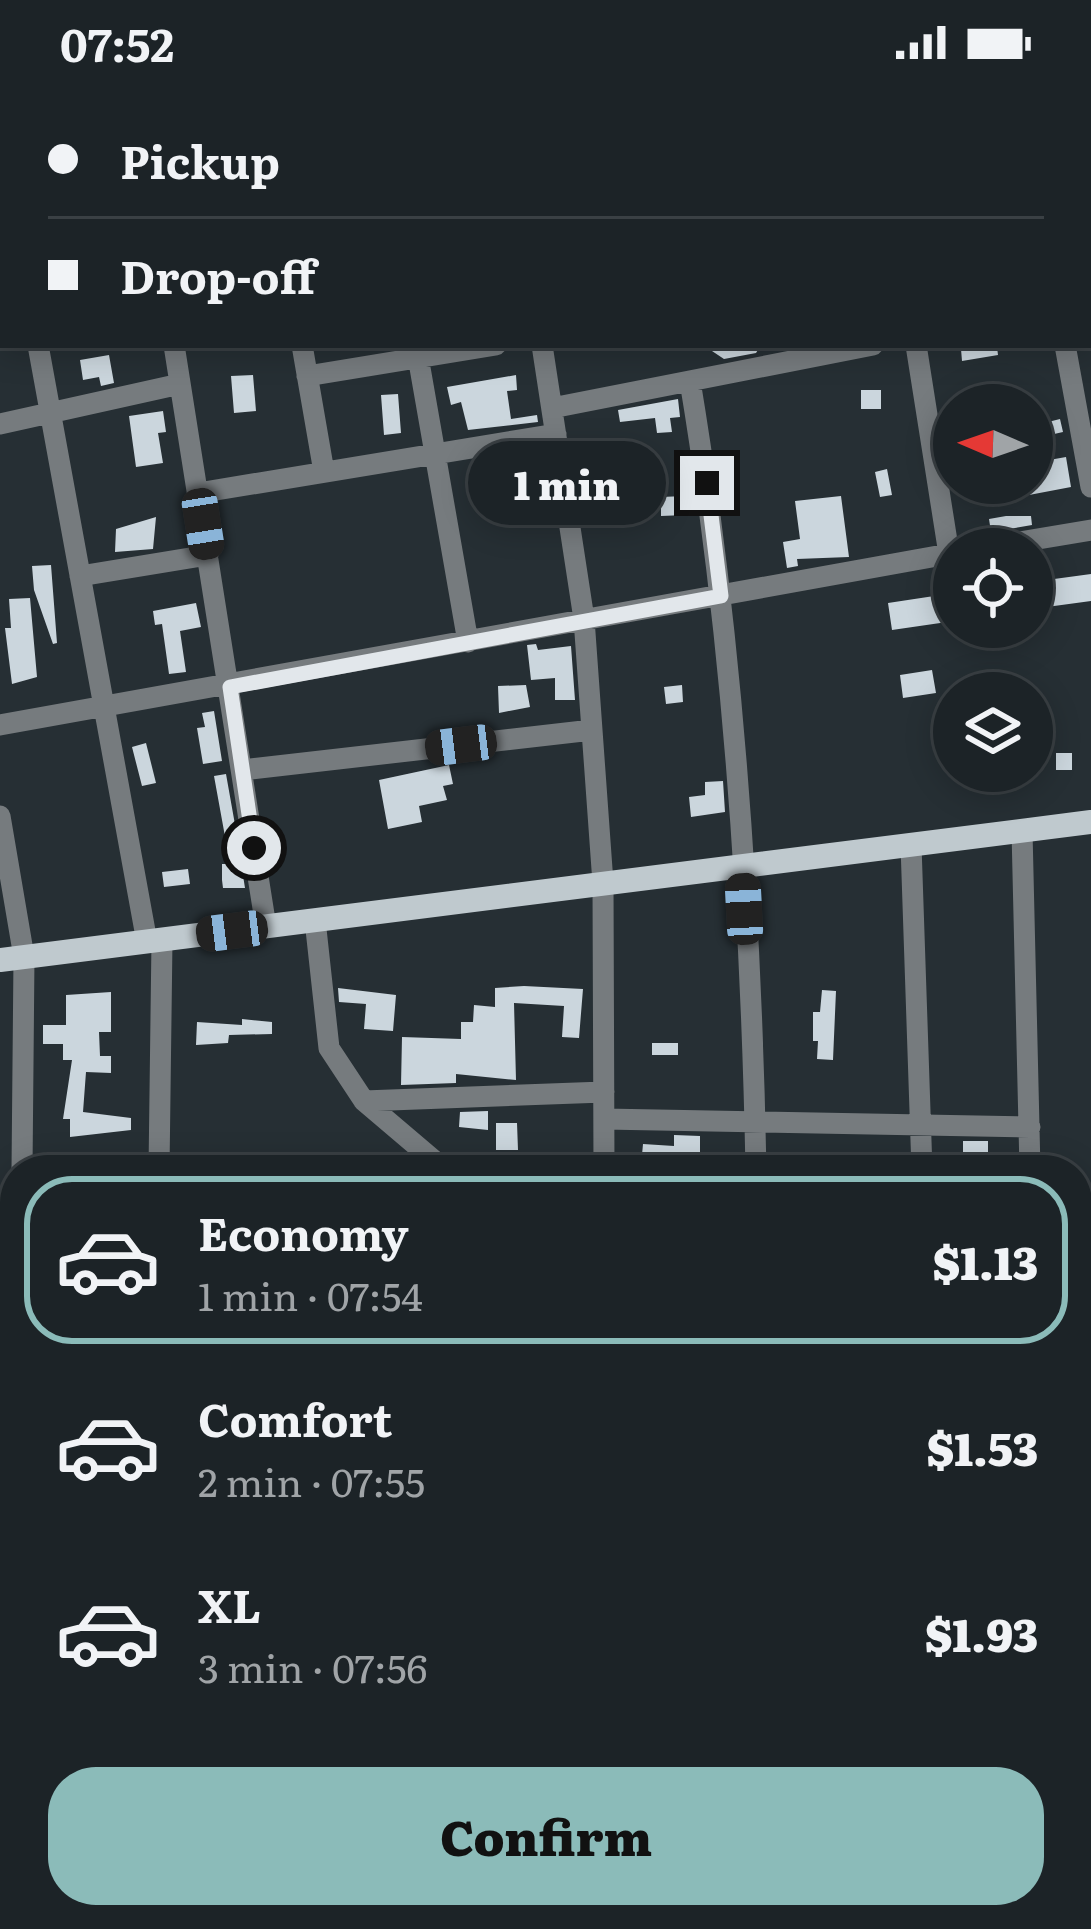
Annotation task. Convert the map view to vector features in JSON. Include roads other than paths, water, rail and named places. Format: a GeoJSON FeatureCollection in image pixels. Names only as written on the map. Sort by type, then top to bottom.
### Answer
{"type":"FeatureCollection","features":[{"type":"Feature","properties":{"kind":"main road"},"geometry":{"type":"LineString","coordinates":[[12,958],[1091,822]]}},
{"type":"Feature","properties":{"kind":"street"},"geometry":{"type":"LineString","coordinates":[[39,348],[154,941],[159,1155]]}},
{"type":"Feature","properties":{"kind":"street"},"geometry":{"type":"LineString","coordinates":[[174,348],[266,927]]}},
{"type":"Feature","properties":{"kind":"street"},"geometry":{"type":"LineString","coordinates":[[302,348],[324,472]]}},
{"type":"Feature","properties":{"kind":"street"},"geometry":{"type":"LineString","coordinates":[[307,376],[417,351],[456,348]]}},
{"type":"Feature","properties":{"kind":"street"},"geometry":{"type":"LineString","coordinates":[[542,348],[584,620],[603,883],[604,1155]]}},
{"type":"Feature","properties":{"kind":"street"},"geometry":{"type":"LineString","coordinates":[[917,348],[948,528]]}},
{"type":"Feature","properties":{"kind":"street"},"geometry":{"type":"LineString","coordinates":[[1066,348],[1091,487]]}},
{"type":"Feature","properties":{"kind":"street"},"geometry":{"type":"LineString","coordinates":[[552,408],[820,350]]}},
{"type":"Feature","properties":{"kind":"street"},"geometry":{"type":"LineString","coordinates":[[417,351],[468,641]]}},
{"type":"Feature","properties":{"kind":"street"},"geometry":{"type":"LineString","coordinates":[[690,381],[721,596],[742,866],[756,1155]]}},
{"type":"Feature","properties":{"kind":"street"},"geometry":{"type":"LineString","coordinates":[[0,424],[180,384]]}},
{"type":"Feature","properties":{"kind":"street"},"geometry":{"type":"LineString","coordinates":[[198,493],[556,434]]}},
{"type":"Feature","properties":{"kind":"street"},"geometry":{"type":"LineString","coordinates":[[1053,536],[1091,530]]}},
{"type":"Feature","properties":{"kind":"street"},"geometry":{"type":"LineString","coordinates":[[80,576],[208,555]]}},
{"type":"Feature","properties":{"kind":"street"},"geometry":{"type":"LineString","coordinates":[[0,725],[933,557]]}},
{"type":"Feature","properties":{"kind":"street"},"geometry":{"type":"LineString","coordinates":[[242,770],[592,730]]}},
{"type":"Feature","properties":{"kind":"street"},"geometry":{"type":"LineString","coordinates":[[0,816],[21,1155]]}},
{"type":"Feature","properties":{"kind":"street"},"geometry":{"type":"LineString","coordinates":[[1022,831],[1030,1155]]}},
{"type":"Feature","properties":{"kind":"street"},"geometry":{"type":"LineString","coordinates":[[911,845],[922,1155]]}},
{"type":"Feature","properties":{"kind":"street"},"geometry":{"type":"LineString","coordinates":[[315,920],[329,1048],[364,1101],[428,1155]]}},
{"type":"Feature","properties":{"kind":"street"},"geometry":{"type":"LineString","coordinates":[[364,1101],[604,1092]]}},
{"type":"Feature","properties":{"kind":"street"},"geometry":{"type":"LineString","coordinates":[[604,1119],[1030,1127]]}}]}
